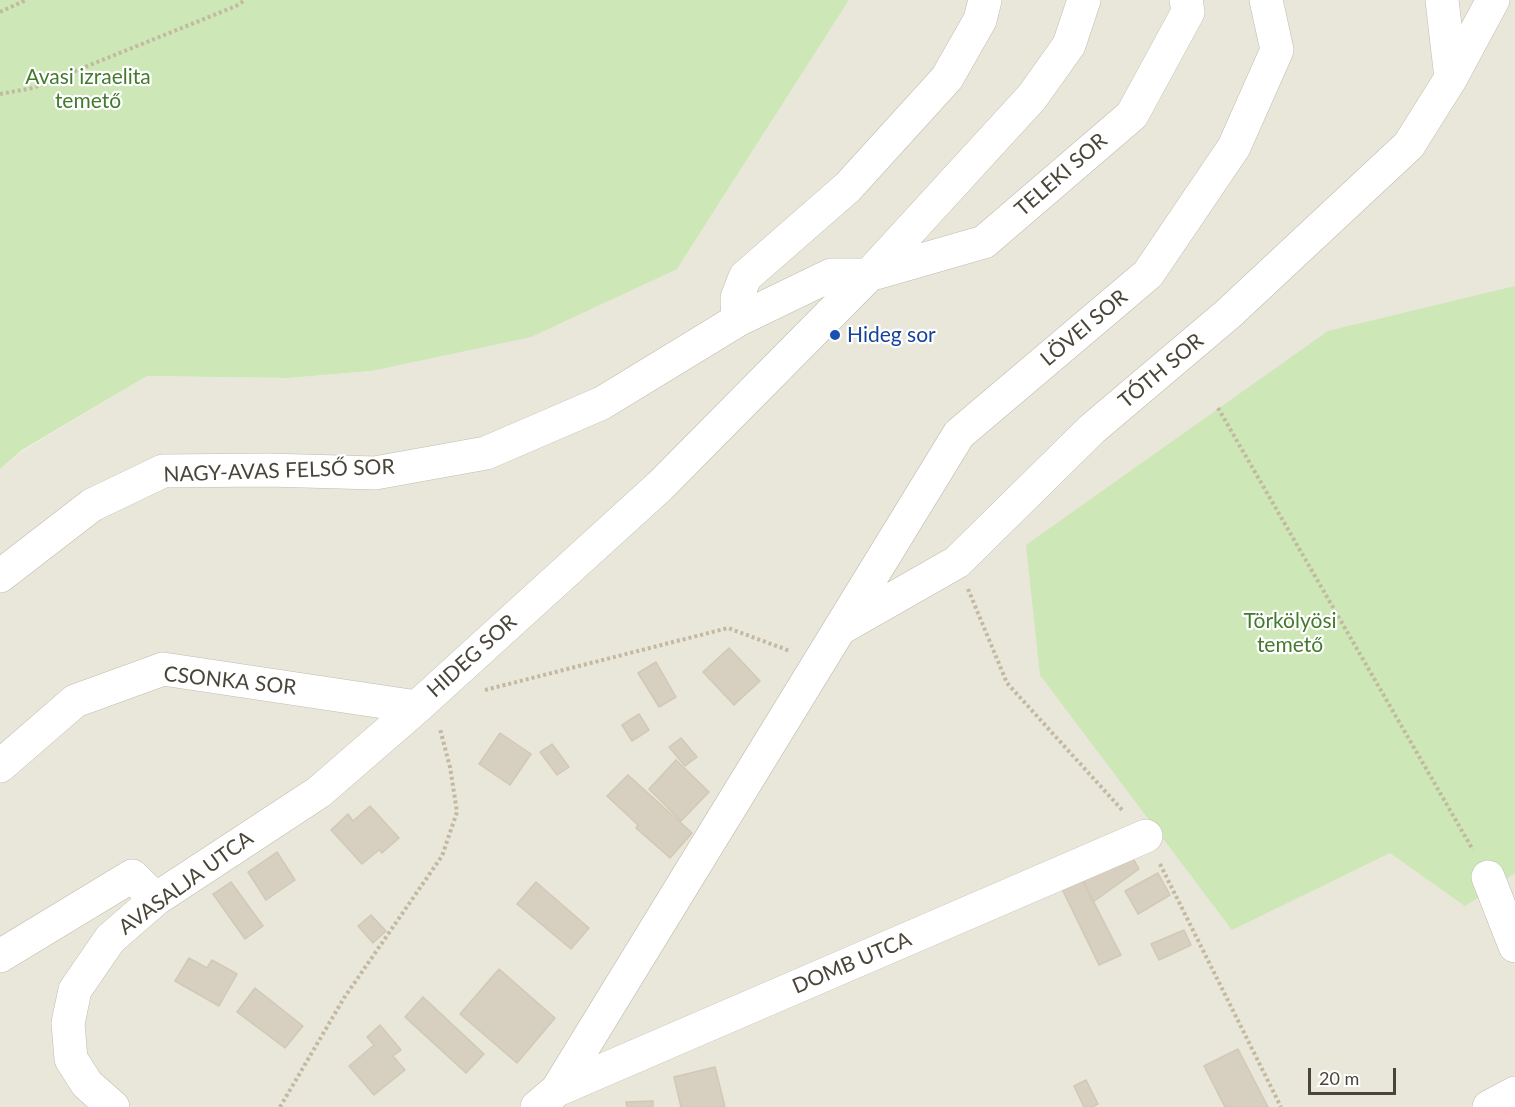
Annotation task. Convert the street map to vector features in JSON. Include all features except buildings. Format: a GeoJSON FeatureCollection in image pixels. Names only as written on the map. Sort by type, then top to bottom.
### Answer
{"type":"FeatureCollection","features":[{"type":"Feature","properties":{"kind":"street"},"geometry":{"type":"LineString","coordinates":[[738,320],[737,298],[745,277],[848,187],[947,78],[980,20],[985,0]]}},
{"type":"Feature","properties":{"kind":"street","name":"HIDEG SOR"},"geometry":{"type":"LineString","coordinates":[[428,716],[869,275],[1032,97],[1069,45],[1084,0]]}},
{"type":"Feature","properties":{"kind":"street","name":"TELEKI SOR"},"geometry":{"type":"LineString","coordinates":[[869,275],[984,242],[1132,115],[1188,12],[1186,0]]}},
{"type":"Feature","properties":{"kind":"street","name":"LÖVEI SOR"},"geometry":{"type":"LineString","coordinates":[[839,630],[959,434],[1148,274],[1234,147],[1278,50],[1266,0]]}},
{"type":"Feature","properties":{"kind":"street"},"geometry":{"type":"LineString","coordinates":[[1442,0],[1452,78]]}},
{"type":"Feature","properties":{"kind":"street","name":"TÓTH SOR"},"geometry":{"type":"LineString","coordinates":[[839,630],[957,562],[1092,429],[1228,314],[1409,145],[1452,78],[1493,0]]}},
{"type":"Feature","properties":{"kind":"street","name":"NAGY-AVAS FELSŐ SOR"},"geometry":{"type":"LineString","coordinates":[[0,576],[92,505],[163,471],[268,470],[375,473],[486,453],[602,403],[738,320],[831,275],[869,275]]}},
{"type":"Feature","properties":{"kind":"street","name":"DOMB UTCA"},"geometry":{"type":"LineString","coordinates":[[547,1098],[839,630]]}},
{"type":"Feature","properties":{"kind":"street","name":"CSONKA SOR"},"geometry":{"type":"LineString","coordinates":[[0,766],[75,701],[163,669],[428,716]]}},
{"type":"Feature","properties":{"kind":"street","name":"AVASALJA UTCA"},"geometry":{"type":"LineString","coordinates":[[113,1107],[87,1084],[71,1059],[68,1023],[75,990],[110,939],[156,899],[319,792],[428,716]]}},
{"type":"Feature","properties":{"kind":"street","name":"DOMB UTCA"},"geometry":{"type":"LineString","coordinates":[[547,1098],[1146,836]]}},
{"type":"Feature","properties":{"kind":"street"},"geometry":{"type":"LineString","coordinates":[[0,956],[132,876],[156,899]]}},
{"type":"Feature","properties":{"kind":"street"},"geometry":{"type":"LineString","coordinates":[[1488,877],[1515,946]]}},
{"type":"Feature","properties":{"kind":"street"},"geometry":{"type":"LineString","coordinates":[[1489,1107],[1515,1093]]}},
{"type":"Feature","properties":{"kind":"path"},"geometry":{"type":"LineString","coordinates":[[0,12],[26,0]]}},
{"type":"Feature","properties":{"kind":"path"},"geometry":{"type":"LineString","coordinates":[[0,94],[33,88],[236,6],[245,0]]}},
{"type":"Feature","properties":{"kind":"path"},"geometry":{"type":"LineString","coordinates":[[1218,408],[1488,877]]}},
{"type":"Feature","properties":{"kind":"path"},"geometry":{"type":"LineString","coordinates":[[474,692],[728,628],[819,662]]}},
{"type":"Feature","properties":{"kind":"path"},"geometry":{"type":"LineString","coordinates":[[280,1107],[344,998],[441,856],[457,812],[450,767],[428,716]]}},
{"type":"Feature","properties":{"kind":"shaded area"},"geometry":{"type":"Polygon","coordinates":[[[849,0],[1515,0],[1515,1107],[0,1107],[0,469],[22,451],[147,376],[289,378],[371,371],[677,269],[849,0]]]}},
{"type":"Feature","properties":{"kind":"green space","name":"Avasi izraelita temető"},"geometry":{"type":"Polygon","coordinates":[[[0,0],[849,0],[677,269],[531,337],[371,371],[289,378],[147,376],[22,450],[0,469],[0,0]]]}},
{"type":"Feature","properties":{"kind":"green space","name":"Törkölyösi temető"},"geometry":{"type":"Polygon","coordinates":[[[1515,286],[1515,873],[1465,906],[1390,853],[1232,930],[1040,675],[1026,545],[1328,331],[1515,286]]]}},
{"type":"Feature","properties":{"kind":"place","name":"Hideg sor"},"geometry":{"type":"Point","coordinates":[835,335]}}]}
